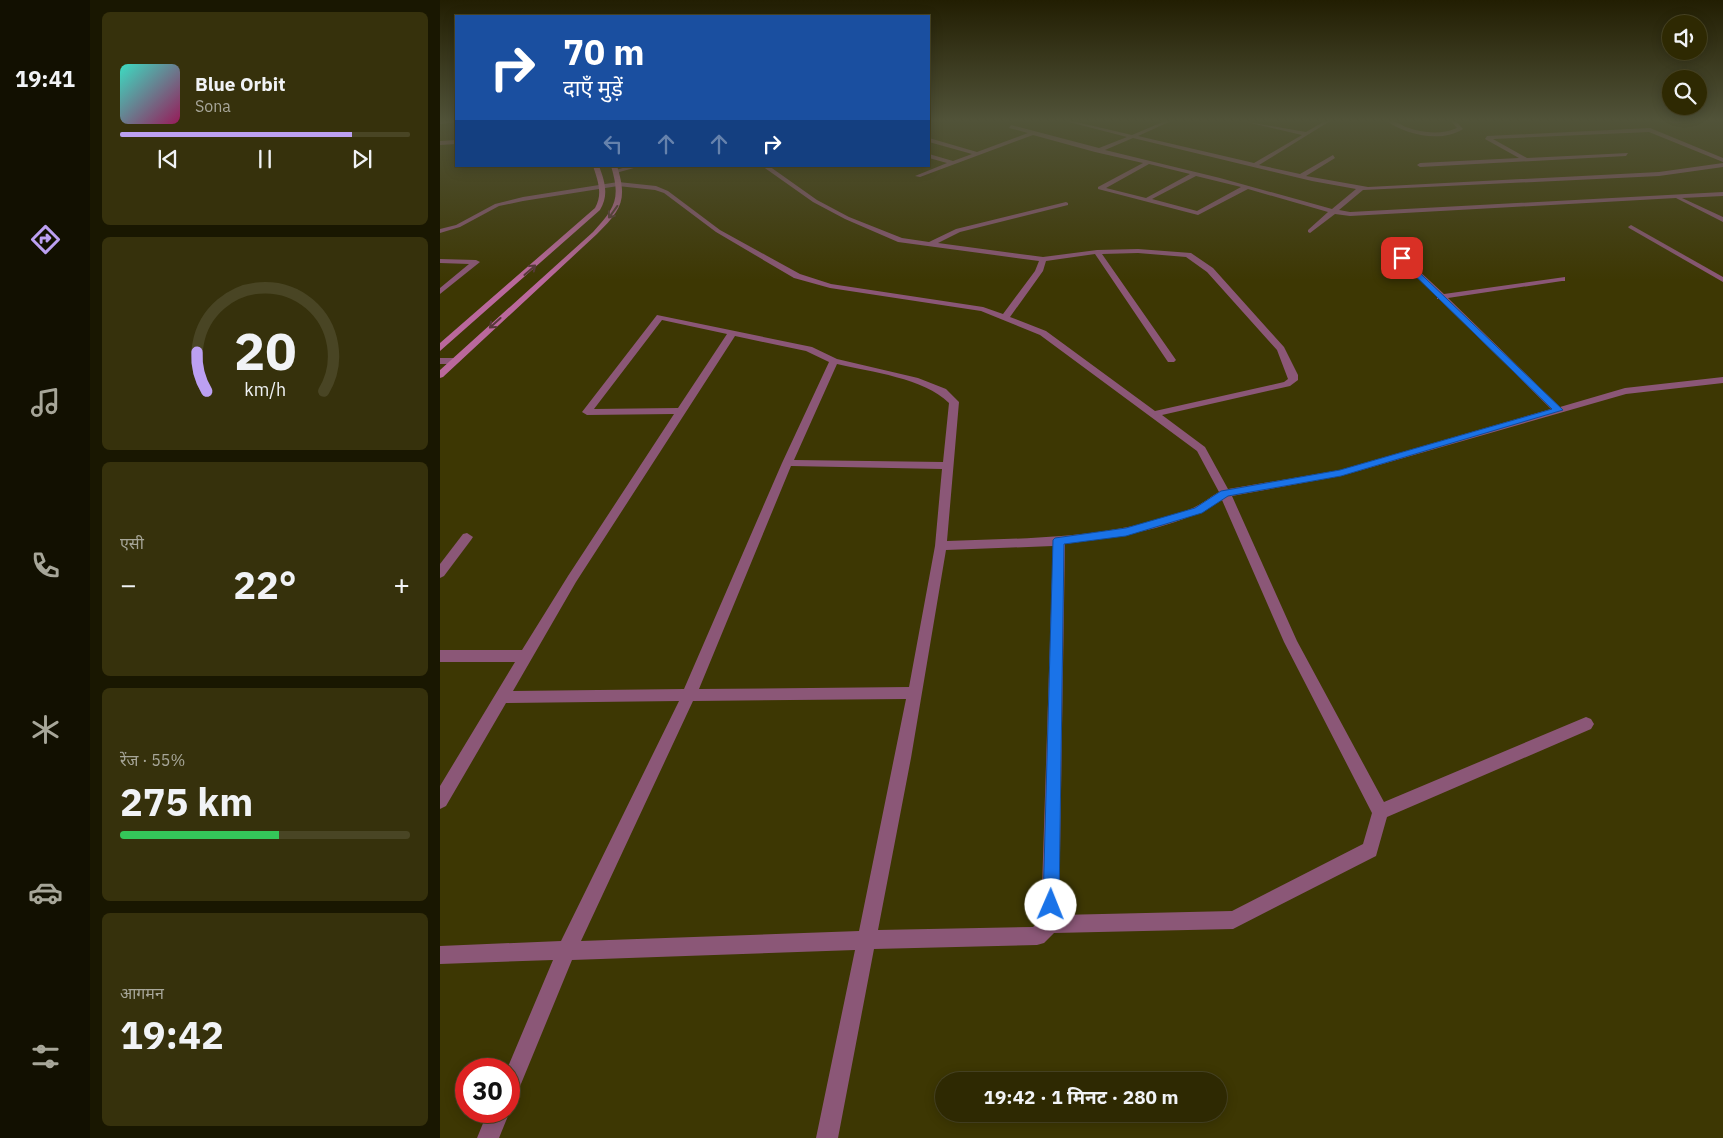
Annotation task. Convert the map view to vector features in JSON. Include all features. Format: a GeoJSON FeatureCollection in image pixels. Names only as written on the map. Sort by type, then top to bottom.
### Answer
{"type":"FeatureCollection","features":[{"type":"Feature","properties":{"kind":"street"},"geometry":{"type":"LineString","coordinates":[[442,345],[590,218],[603,200],[604,186],[599,174]]}},
{"type":"Feature","properties":{"kind":"street"},"geometry":{"type":"LineString","coordinates":[[440,375],[613,214],[621,196],[616,174]]}},
{"type":"Feature","properties":{"kind":"street"},"geometry":{"type":"LineString","coordinates":[[776,174],[814,201],[847,218],[902,240],[1043,259],[1097,252],[1138,251],[1188,255],[1210,270],[1281,349],[1293,375],[1293,380],[1287,384],[1154,414]]}},
{"type":"Feature","properties":{"kind":"street"},"geometry":{"type":"LineString","coordinates":[[918,176],[923,174]]}},
{"type":"Feature","properties":{"kind":"street"},"geometry":{"type":"LineString","coordinates":[[1126,174],[1100,188],[1198,214],[1247,187]]}},
{"type":"Feature","properties":{"kind":"street"},"geometry":{"type":"LineString","coordinates":[[1146,200],[1195,174]]}},
{"type":"Feature","properties":{"kind":"street"},"geometry":{"type":"LineString","coordinates":[[1195,174],[1332,211],[1356,214],[1723,194]]}},
{"type":"Feature","properties":{"kind":"street"},"geometry":{"type":"LineString","coordinates":[[1294,174],[1368,189],[1657,174]]}},
{"type":"Feature","properties":{"kind":"street"},"geometry":{"type":"LineString","coordinates":[[440,231],[458,226],[497,205],[523,199],[618,184],[647,187],[666,192],[718,230],[797,276],[830,286],[983,309],[1042,333],[1201,449],[1225,493],[1291,642],[1380,812],[1370,850],[1232,920],[1050,924],[1037,936],[440,955]]}},
{"type":"Feature","properties":{"kind":"street"},"geometry":{"type":"LineString","coordinates":[[1310,231],[1361,188]]}},
{"type":"Feature","properties":{"kind":"street"},"geometry":{"type":"LineString","coordinates":[[1676,198],[1723,220]]}},
{"type":"Feature","properties":{"kind":"street"},"geometry":{"type":"LineString","coordinates":[[930,244],[958,230],[1066,204]]}},
{"type":"Feature","properties":{"kind":"street"},"geometry":{"type":"LineString","coordinates":[[1631,227],[1723,280]]}},
{"type":"Feature","properties":{"kind":"street"},"geometry":{"type":"LineString","coordinates":[[1389,245],[1440,297],[1558,410]]}},
{"type":"Feature","properties":{"kind":"street"},"geometry":{"type":"LineString","coordinates":[[1097,252],[1171,360]]}},
{"type":"Feature","properties":{"kind":"street"},"geometry":{"type":"LineString","coordinates":[[1005,318],[1039,271],[1043,259]]}},
{"type":"Feature","properties":{"kind":"street"},"geometry":{"type":"LineString","coordinates":[[440,261],[476,262],[440,292]]}},
{"type":"Feature","properties":{"kind":"street"},"geometry":{"type":"LineString","coordinates":[[1440,297],[1562,279]]}},
{"type":"Feature","properties":{"kind":"street"},"geometry":{"type":"LineString","coordinates":[[680,411],[587,412],[660,317],[809,349],[834,361],[915,380],[943,391],[954,402],[941,546],[827,1138]]}},
{"type":"Feature","properties":{"kind":"street"},"geometry":{"type":"LineString","coordinates":[[440,801],[572,579],[733,332]]}},
{"type":"Feature","properties":{"kind":"street"},"geometry":{"type":"LineString","coordinates":[[440,361],[454,361]]}},
{"type":"Feature","properties":{"kind":"street"},"geometry":{"type":"LineString","coordinates":[[520,1062],[566,951],[688,695],[787,463],[834,361]]}},
{"type":"Feature","properties":{"kind":"street"},"geometry":{"type":"LineString","coordinates":[[941,546],[1058,540],[1126,532],[1198,510],[1225,493],[1341,473],[1625,391],[1723,380]]}},
{"type":"Feature","properties":{"kind":"street"},"geometry":{"type":"LineString","coordinates":[[787,463],[948,466]]}},
{"type":"Feature","properties":{"kind":"street"},"geometry":{"type":"LineString","coordinates":[[440,573],[467,537]]}},
{"type":"Feature","properties":{"kind":"street"},"geometry":{"type":"LineString","coordinates":[[1050,924],[1058,540]]}},
{"type":"Feature","properties":{"kind":"street"},"geometry":{"type":"LineString","coordinates":[[440,656],[527,656]]}},
{"type":"Feature","properties":{"kind":"street"},"geometry":{"type":"LineString","coordinates":[[501,697],[914,693]]}},
{"type":"Feature","properties":{"kind":"street"},"geometry":{"type":"LineString","coordinates":[[1380,812],[1586,724]]}},
{"type":"Feature","properties":{"kind":"street"},"geometry":{"type":"LineString","coordinates":[[488,1138],[494,1123]]}},
{"type":"Feature","properties":{"kind":"route"},"geometry":{"type":"LineString","coordinates":[[1051,905],[1058,540],[1126,532],[1198,510],[1225,493],[1341,473],[1558,410],[1402,258]]}}]}
